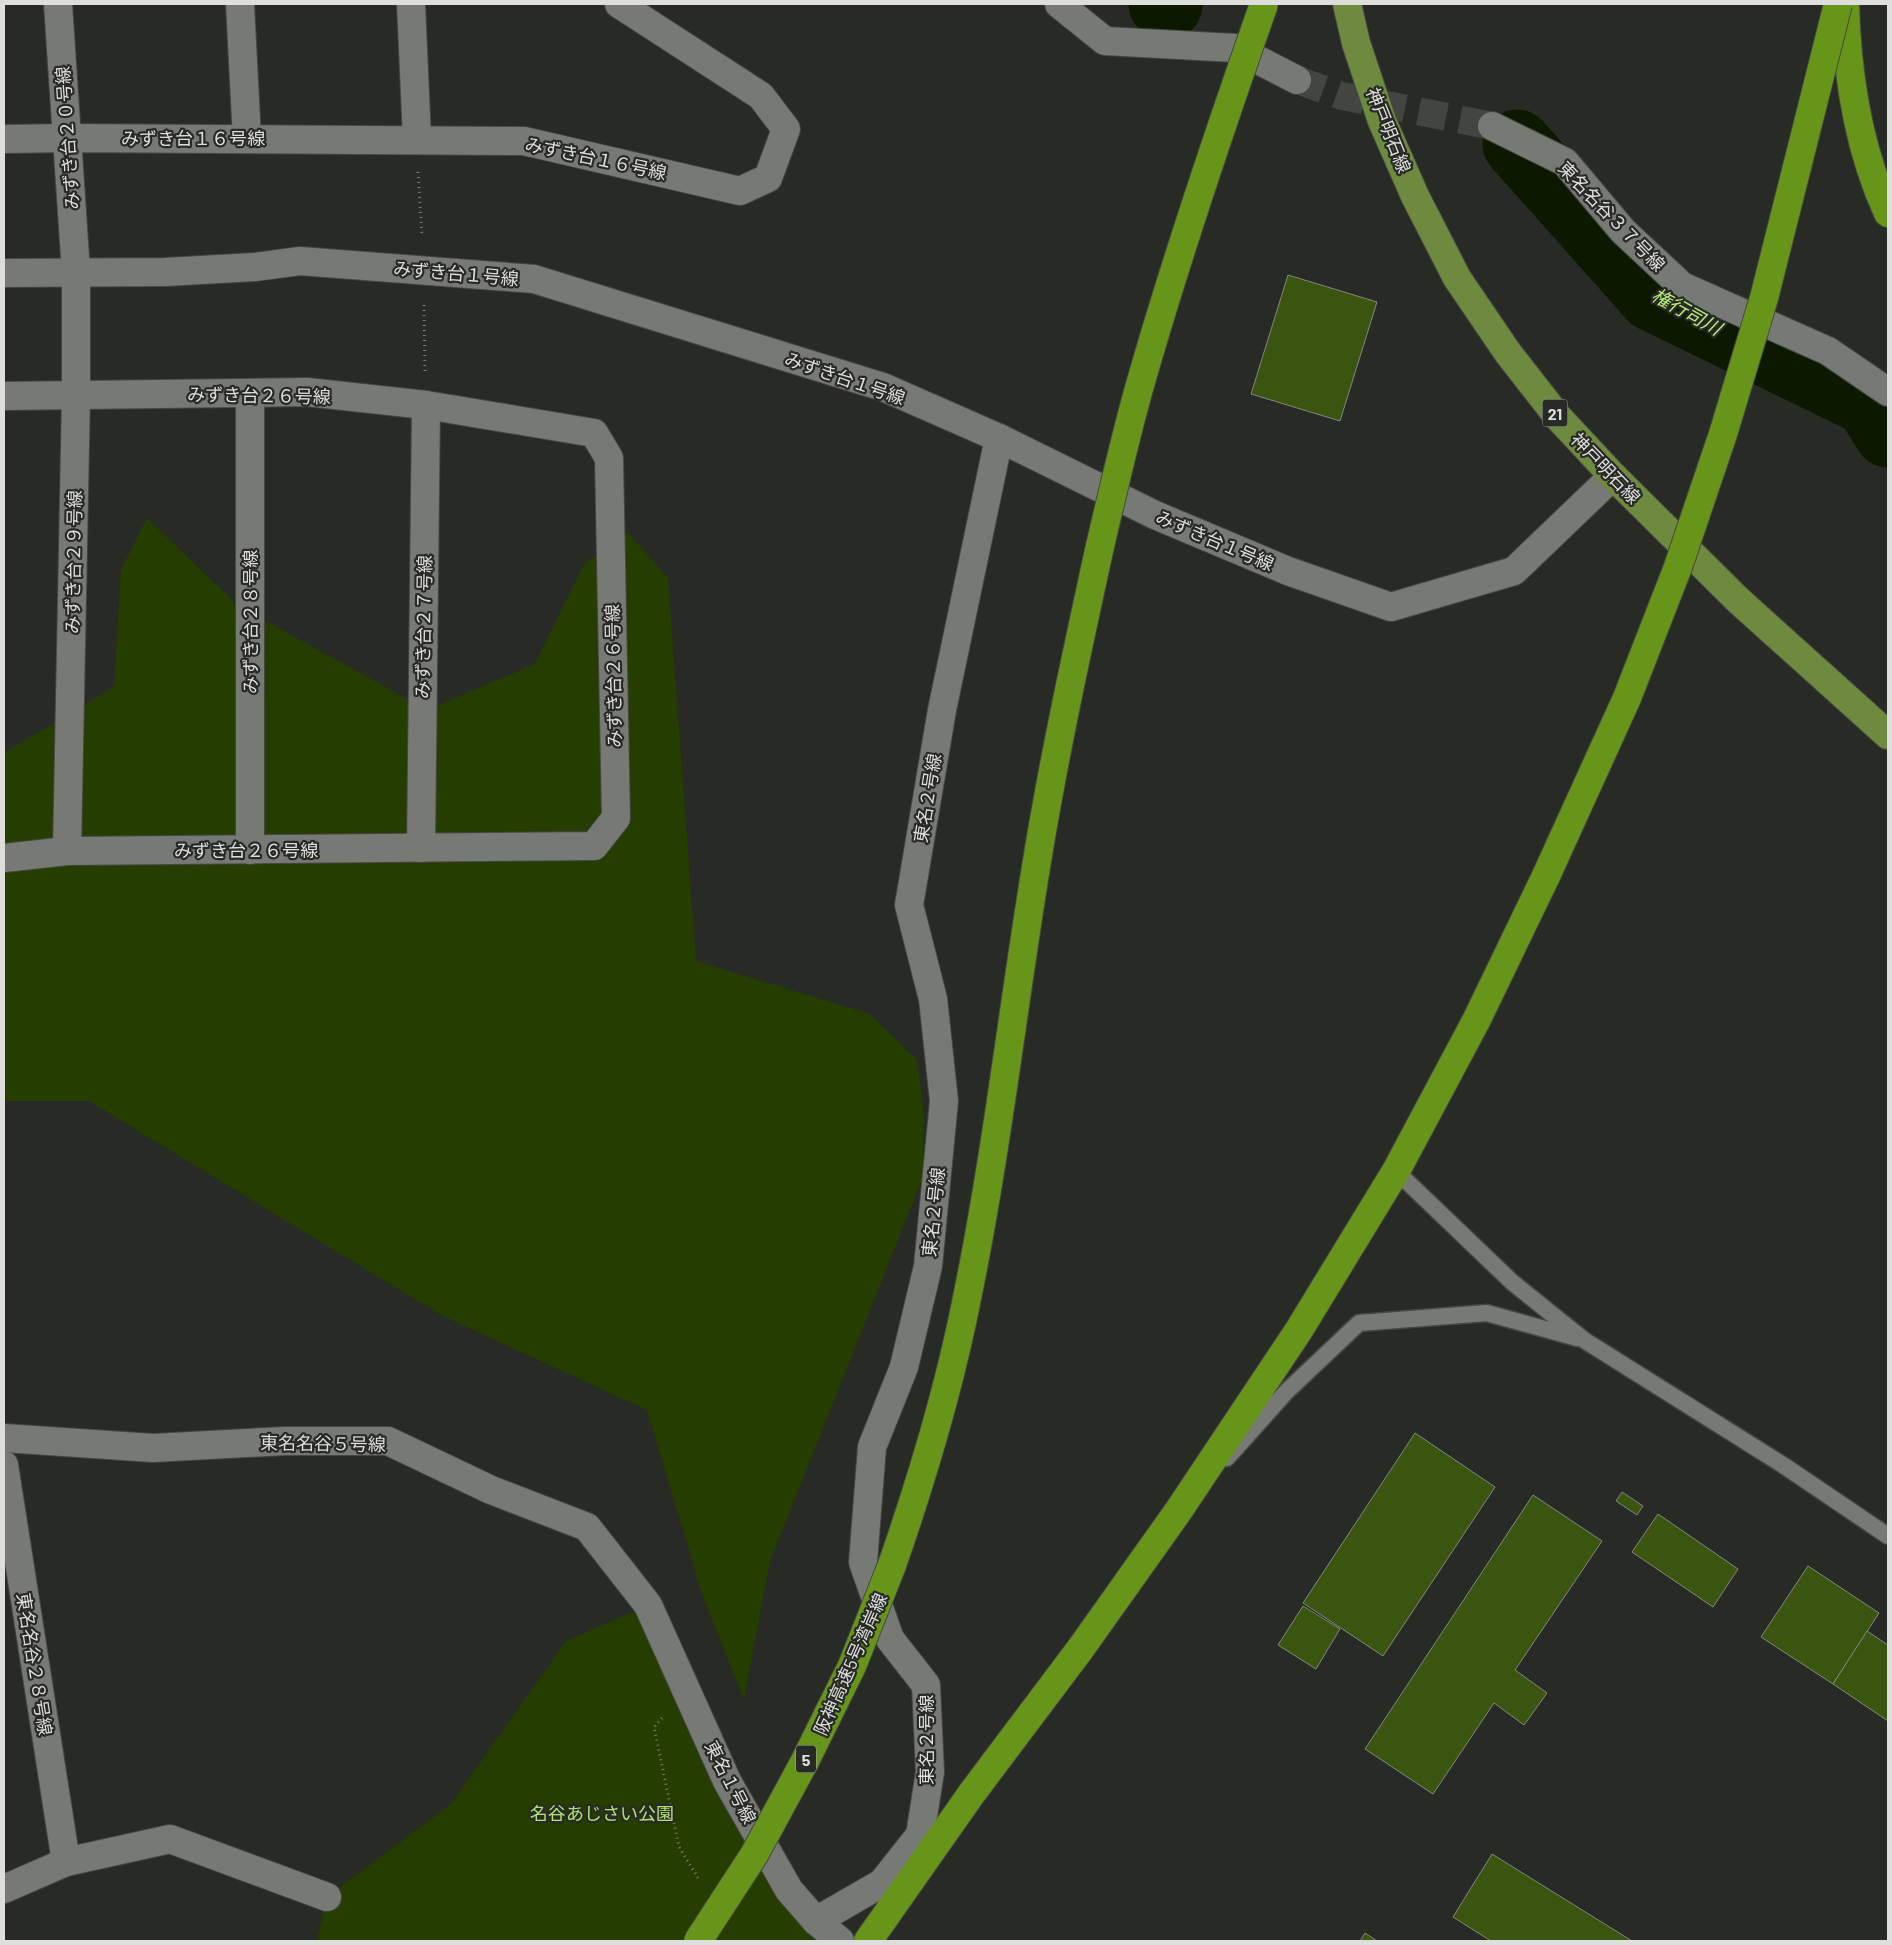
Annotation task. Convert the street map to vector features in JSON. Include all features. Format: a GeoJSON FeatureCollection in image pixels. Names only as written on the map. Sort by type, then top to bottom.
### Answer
{"type":"FeatureCollection","features":[{"type":"Feature","properties":{"kind":"highway","name":"阪神高速5号湾岸線"},"geometry":{"type":"LineString","coordinates":[[698,1941],[754,1855],[805,1762],[852,1666],[892,1565],[920,1485],[946,1388],[968,1293],[1041,839],[1066,699],[1100,546],[1138,393],[1177,261],[1221,126],[1264,4]]}},
{"type":"Feature","properties":{"kind":"highway"},"geometry":{"type":"LineString","coordinates":[[868,1941],[972,1793],[1081,1648],[1179,1510],[1299,1330],[1396,1171],[1476,1020],[1546,876],[1627,698],[1678,567],[1723,434],[1764,298],[1838,4]]}},
{"type":"Feature","properties":{"kind":"highway"},"geometry":{"type":"LineString","coordinates":[[1845,4],[1846,46],[1855,106],[1868,158],[1888,213]]}},
{"type":"Feature","properties":{"kind":"main road","name":"神戸明石線"},"geometry":{"type":"LineString","coordinates":[[1347,4],[1356,43],[1382,121],[1415,196],[1457,278],[1508,353],[1558,417],[1613,476],[1738,600],[1888,735]]}},
{"type":"Feature","properties":{"kind":"street","name":"みずき台２０号線"},"geometry":{"type":"LineString","coordinates":[[58,4],[76,272]]}},
{"type":"Feature","properties":{"kind":"street"},"geometry":{"type":"LineString","coordinates":[[240,4],[247,138]]}},
{"type":"Feature","properties":{"kind":"street"},"geometry":{"type":"LineString","coordinates":[[411,4],[417,139]]}},
{"type":"Feature","properties":{"kind":"street","name":"みずき台１６号線"},"geometry":{"type":"LineString","coordinates":[[4,139],[247,138],[524,141],[740,191],[768,178],[786,129],[761,96],[619,4]]}},
{"type":"Feature","properties":{"kind":"street"},"geometry":{"type":"LineString","coordinates":[[1059,4],[1105,41],[1235,48],[1297,80]]}},
{"type":"Feature","properties":{"kind":"street","name":"東名名谷３７号線"},"geometry":{"type":"LineString","coordinates":[[1492,126],[1565,162],[1623,231],[1682,286],[1828,351],[1888,392]]}},
{"type":"Feature","properties":{"kind":"street","name":"みずき台１号線"},"geometry":{"type":"LineString","coordinates":[[4,273],[165,272],[255,267],[300,261],[534,280],[883,387],[999,438],[1155,515],[1288,571],[1391,607],[1514,571],[1613,476]]}},
{"type":"Feature","properties":{"kind":"street","name":"みずき台２９号線"},"geometry":{"type":"LineString","coordinates":[[67,851],[76,395],[76,272]]}},
{"type":"Feature","properties":{"kind":"street","name":"みずき台２６号線"},"geometry":{"type":"LineString","coordinates":[[4,396],[307,392],[426,405],[594,433],[609,458],[616,818],[594,846],[67,851],[4,858]]}},
{"type":"Feature","properties":{"kind":"street","name":"みずき台２８号線"},"geometry":{"type":"LineString","coordinates":[[250,393],[250,850]]}},
{"type":"Feature","properties":{"kind":"street","name":"みずき台２７号線"},"geometry":{"type":"LineString","coordinates":[[421,848],[426,405]]}},
{"type":"Feature","properties":{"kind":"street","name":"東名２号線"},"geometry":{"type":"LineString","coordinates":[[816,1921],[882,1883],[920,1835],[930,1772],[926,1685],[890,1639],[863,1562],[872,1447],[904,1367],[928,1266],[944,1101],[933,999],[909,905],[942,710],[999,438]]}},
{"type":"Feature","properties":{"kind":"street","name":"東名名谷５号線"},"geometry":{"type":"LineString","coordinates":[[4,1438],[153,1448],[285,1441],[388,1441],[491,1490],[587,1527],[648,1605]]}},
{"type":"Feature","properties":{"kind":"street","name":"東名名谷２８号線"},"geometry":{"type":"LineString","coordinates":[[4,1465],[66,1862]]}},
{"type":"Feature","properties":{"kind":"street","name":"東名１号線"},"geometry":{"type":"LineString","coordinates":[[648,1605],[732,1789],[789,1890],[816,1921],[840,1941]]}},
{"type":"Feature","properties":{"kind":"street"},"geometry":{"type":"LineString","coordinates":[[4,1888],[66,1862],[170,1839],[327,1897]]}},
{"type":"Feature","properties":{"kind":"lane"},"geometry":{"type":"LineString","coordinates":[[1396,1171],[1512,1282],[1584,1340],[1782,1465],[1888,1536]]}},
{"type":"Feature","properties":{"kind":"lane"},"geometry":{"type":"LineString","coordinates":[[1179,1510],[1286,1392],[1359,1323],[1487,1312],[1584,1340]]}},
{"type":"Feature","properties":{"kind":"path"},"geometry":{"type":"LineString","coordinates":[[417,139],[423,270],[426,405]]}},
{"type":"Feature","properties":{"kind":"path"},"geometry":{"type":"LineString","coordinates":[[688,1693],[654,1726],[679,1847],[703,1886]]}},
{"type":"Feature","properties":{"kind":"green space"},"geometry":{"type":"Polygon","coordinates":[[[147,518],[237,605],[427,710],[535,664],[584,564],[628,532],[668,578],[696,961],[870,1014],[917,1060],[924,1115],[923,1177],[770,1561],[744,1700],[703,1597],[647,1410],[443,1316],[89,1101],[4,1101],[4,753],[114,687],[121,570],[147,518]]]}},
{"type":"Feature","properties":{"kind":"green space","name":"名谷あじさい公園"},"geometry":{"type":"Polygon","coordinates":[[[648,1605],[727,1781],[840,1941],[317,1941],[327,1897],[451,1804],[566,1641],[648,1605]]]}},
{"type":"Feature","properties":{"kind":"building"},"geometry":{"type":"Polygon","coordinates":[[[1288,275],[1377,302],[1340,421],[1251,394],[1288,275]]]}},
{"type":"Feature","properties":{"kind":"building"},"geometry":{"type":"Polygon","coordinates":[[[1415,1433],[1495,1487],[1383,1656],[1303,1603],[1415,1433]]]}},
{"type":"Feature","properties":{"kind":"building"},"geometry":{"type":"Polygon","coordinates":[[[1622,1492],[1643,1506],[1637,1515],[1616,1501],[1622,1492]]]}},
{"type":"Feature","properties":{"kind":"building"},"geometry":{"type":"Polygon","coordinates":[[[1533,1495],[1602,1541],[1515,1670],[1547,1693],[1524,1725],[1494,1703],[1433,1794],[1365,1749],[1533,1495]]]}},
{"type":"Feature","properties":{"kind":"building"},"geometry":{"type":"Polygon","coordinates":[[[1658,1514],[1738,1569],[1713,1607],[1632,1552],[1658,1514]]]}},
{"type":"Feature","properties":{"kind":"building"},"geometry":{"type":"Polygon","coordinates":[[[1808,1566],[1879,1613],[1833,1684],[1761,1637],[1808,1566]]]}},
{"type":"Feature","properties":{"kind":"building"},"geometry":{"type":"Polygon","coordinates":[[[1303,1606],[1340,1629],[1316,1669],[1278,1645],[1303,1606]]]}},
{"type":"Feature","properties":{"kind":"building"},"geometry":{"type":"Polygon","coordinates":[[[1867,1631],[1888,1645],[1888,1721],[1833,1684],[1867,1631]]]}},
{"type":"Feature","properties":{"kind":"building"},"geometry":{"type":"Polygon","coordinates":[[[1492,1854],[1632,1941],[1491,1941],[1453,1917],[1492,1854]]]}},
{"type":"Feature","properties":{"kind":"building"},"geometry":{"type":"Polygon","coordinates":[[[1365,1933],[1377,1941],[1360,1941],[1365,1933]]]}},
{"type":"Feature","properties":{"kind":"waterway","name":"権行司川"},"geometry":{"type":"LineString","coordinates":[[1163,4],[1168,5]]}},
{"type":"Feature","properties":{"kind":"waterway","name":"権行司川"},"geometry":{"type":"LineString","coordinates":[[1517,144],[1653,297],[1869,402],[1888,433]]}},
{"type":"Feature","properties":{"kind":"tunnel"},"geometry":{"type":"LineString","coordinates":[[1297,80],[1342,96],[1492,126]]}}]}
